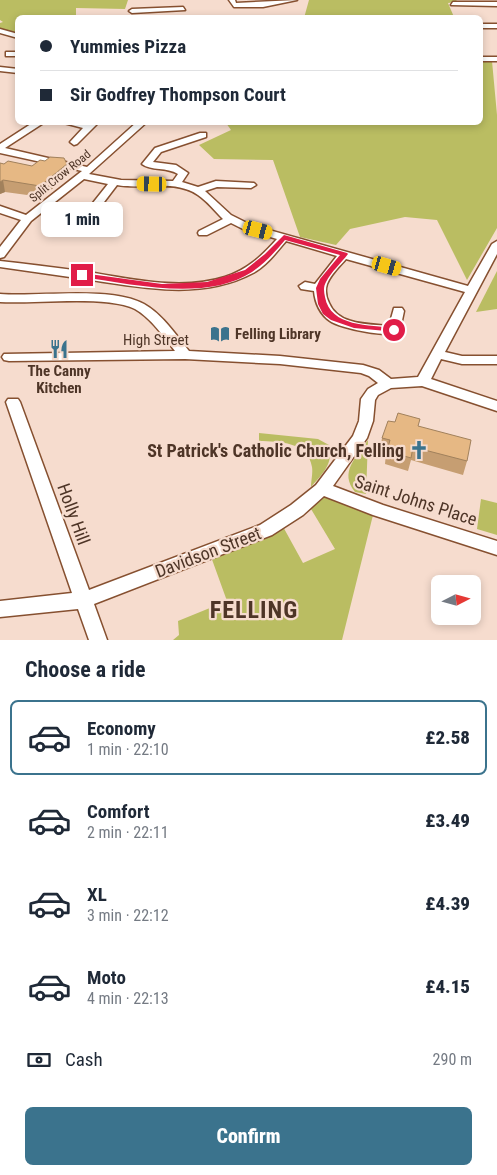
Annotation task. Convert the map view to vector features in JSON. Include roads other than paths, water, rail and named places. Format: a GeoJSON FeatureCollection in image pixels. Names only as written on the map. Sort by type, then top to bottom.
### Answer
{"type":"FeatureCollection","features":[{"type":"Feature","properties":{"kind":"street"},"geometry":{"type":"LineString","coordinates":[[179,0],[184,15]]}},
{"type":"Feature","properties":{"kind":"street"},"geometry":{"type":"LineString","coordinates":[[232,0],[234,5],[263,5],[294,0]]}},
{"type":"Feature","properties":{"kind":"street"},"geometry":{"type":"LineString","coordinates":[[454,4],[472,2],[495,4],[497,11]]}},
{"type":"Feature","properties":{"kind":"street"},"geometry":{"type":"LineString","coordinates":[[132,10],[183,9]]}},
{"type":"Feature","properties":{"kind":"street"},"geometry":{"type":"LineString","coordinates":[[483,26],[497,26]]}},
{"type":"Feature","properties":{"kind":"street"},"geometry":{"type":"LineString","coordinates":[[0,31],[15,35]]}},
{"type":"Feature","properties":{"kind":"street"},"geometry":{"type":"LineString","coordinates":[[0,37],[9,33]]}},
{"type":"Feature","properties":{"kind":"street"},"geometry":{"type":"LineString","coordinates":[[483,59],[497,59]]}},
{"type":"Feature","properties":{"kind":"street"},"geometry":{"type":"LineString","coordinates":[[3,69],[15,62]]}},
{"type":"Feature","properties":{"kind":"street"},"geometry":{"type":"LineString","coordinates":[[2,151],[37,125]]}},
{"type":"Feature","properties":{"kind":"street"},"geometry":{"type":"LineString","coordinates":[[74,142],[92,125]]}},
{"type":"Feature","properties":{"kind":"street","name":"Split Crow Road"},"geometry":{"type":"LineString","coordinates":[[0,255],[27,219],[86,173],[140,125]]}},
{"type":"Feature","properties":{"kind":"street"},"geometry":{"type":"LineString","coordinates":[[176,184],[183,173],[174,167],[147,164],[158,150],[203,135]]}},
{"type":"Feature","properties":{"kind":"street"},"geometry":{"type":"LineString","coordinates":[[2,151],[114,182],[176,184],[197,190],[218,211],[247,227],[473,291]]}},
{"type":"Feature","properties":{"kind":"street"},"geometry":{"type":"LineString","coordinates":[[81,226],[114,182]]}},
{"type":"Feature","properties":{"kind":"street"},"geometry":{"type":"LineString","coordinates":[[197,190],[216,184],[251,184]]}},
{"type":"Feature","properties":{"kind":"street"},"geometry":{"type":"LineString","coordinates":[[0,209],[27,219]]}},
{"type":"Feature","properties":{"kind":"street"},"geometry":{"type":"LineString","coordinates":[[203,233],[232,219]]}},
{"type":"Feature","properties":{"kind":"street"},"geometry":{"type":"LineString","coordinates":[[0,264],[162,286],[190,286],[223,281],[248,271],[268,256],[284,238]]}},
{"type":"Feature","properties":{"kind":"street"},"geometry":{"type":"LineString","coordinates":[[423,380],[497,244]]}},
{"type":"Feature","properties":{"kind":"street"},"geometry":{"type":"LineString","coordinates":[[344,254],[322,281],[320,288],[322,304],[326,312],[343,323],[394,330],[398,311]]}},
{"type":"Feature","properties":{"kind":"street"},"geometry":{"type":"LineString","coordinates":[[441,282],[458,299],[463,309]]}},
{"type":"Feature","properties":{"kind":"street"},"geometry":{"type":"LineString","coordinates":[[305,286],[320,288]]}},
{"type":"Feature","properties":{"kind":"street"},"geometry":{"type":"LineString","coordinates":[[0,298],[76,299],[130,303],[140,306],[174,340],[185,355]]}},
{"type":"Feature","properties":{"kind":"street"},"geometry":{"type":"LineString","coordinates":[[438,354],[462,360],[497,360]]}},
{"type":"Feature","properties":{"kind":"street","name":"High Street"},"geometry":{"type":"LineString","coordinates":[[8,357],[185,355],[280,360],[363,369],[374,372],[388,384]]}},
{"type":"Feature","properties":{"kind":"street"},"geometry":{"type":"LineString","coordinates":[[388,384],[423,380],[497,406]]}},
{"type":"Feature","properties":{"kind":"street","name":"Davidson Street"},"geometry":{"type":"LineString","coordinates":[[0,609],[84,600],[266,530],[297,510],[322,489],[360,438],[366,421],[368,399],[373,392],[388,384]]}},
{"type":"Feature","properties":{"kind":"street","name":"Holly Hill"},"geometry":{"type":"LineString","coordinates":[[13,402],[98,640]]}},
{"type":"Feature","properties":{"kind":"street","name":"Saint Johns Place"},"geometry":{"type":"LineString","coordinates":[[322,489],[379,510],[497,548]]}},
{"type":"Feature","properties":{"kind":"place","name":"Felling Library"},"geometry":{"type":"Point","coordinates":[220,334]}},
{"type":"Feature","properties":{"kind":"place","name":"The Canny Kitchen"},"geometry":{"type":"Point","coordinates":[59,349]}},
{"type":"Feature","properties":{"kind":"place","name":"St Patrick's Catholic Church, Felling"},"geometry":{"type":"Point","coordinates":[419,450]}},
{"type":"Feature","properties":{"kind":"district","name":"FELLING"},"geometry":{"type":"Point","coordinates":[254,610]}}]}
